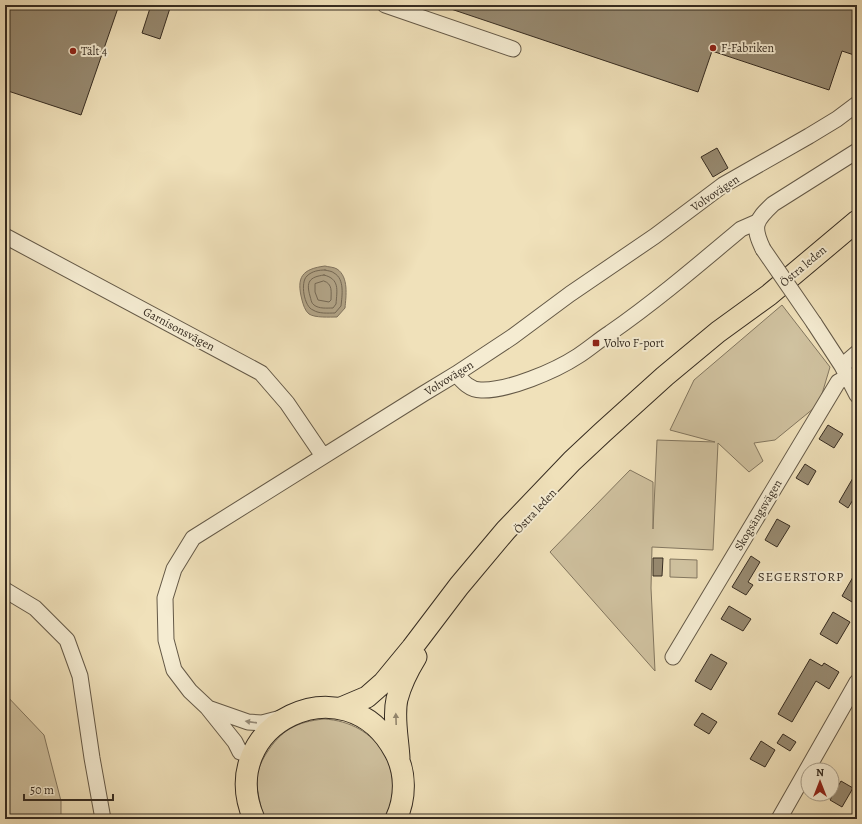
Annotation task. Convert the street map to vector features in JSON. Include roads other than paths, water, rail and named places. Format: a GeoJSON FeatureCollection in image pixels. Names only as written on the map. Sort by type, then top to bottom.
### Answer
{"type":"FeatureCollection","features":[{"type":"Feature","properties":{"kind":"highway","name":"Östra leden"},"geometry":{"type":"LineString","coordinates":[[341,708],[367,697],[384,682],[412,648],[446,602],[506,530],[572,461],[665,376],[718,332],[769,295],[857,222]]}},
{"type":"Feature","properties":{"kind":"highway","name":"Östra leden"},"geometry":{"type":"LineString","coordinates":[[399,758],[396,714],[397,700],[409,668],[444,617],[487,564],[538,508],[583,462],[624,423],[723,337],[749,310]]}},
{"type":"Feature","properties":{"kind":"highway"},"geometry":{"type":"LineString","coordinates":[[254,819],[249,808],[246,790],[247,772],[252,754],[265,734],[273,726],[288,716],[305,709],[323,707],[341,708],[360,715],[376,726],[390,740],[399,758],[403,781],[403,793],[399,816]]}},
{"type":"Feature","properties":{"kind":"street"},"geometry":{"type":"LineString","coordinates":[[385,5],[513,49]]}},
{"type":"Feature","properties":{"kind":"street","name":"Volvovägen"},"geometry":{"type":"LineString","coordinates":[[252,754],[240,752],[235,742],[207,707],[190,691],[174,670],[166,640],[165,598],[174,569],[193,538],[456,374],[512,337],[570,294],[655,236],[723,184],[809,136],[837,119],[857,104]]}},
{"type":"Feature","properties":{"kind":"street"},"geometry":{"type":"LineString","coordinates":[[456,374],[465,385],[480,390],[503,388],[526,381],[552,370],[577,356],[631,318],[741,228],[757,222],[773,204],[857,151]]}},
{"type":"Feature","properties":{"kind":"street"},"geometry":{"type":"LineString","coordinates":[[757,222],[757,237],[763,249],[814,324],[857,395]]}},
{"type":"Feature","properties":{"kind":"street","name":"Garnisonsvägen"},"geometry":{"type":"LineString","coordinates":[[5,236],[260,373],[287,402],[323,456]]}},
{"type":"Feature","properties":{"kind":"street","name":"Skogsängsvägen"},"geometry":{"type":"LineString","coordinates":[[673,657],[844,372],[857,353]]}},
{"type":"Feature","properties":{"kind":"street"},"geometry":{"type":"LineString","coordinates":[[5,590],[35,608],[67,640],[80,676],[103,819]]}},
{"type":"Feature","properties":{"kind":"street"},"geometry":{"type":"LineString","coordinates":[[779,819],[857,682]]}},
{"type":"Feature","properties":{"kind":"street"},"geometry":{"type":"LineString","coordinates":[[207,707],[248,722],[262,723],[288,716]]}},
{"type":"Feature","properties":{"kind":"water"},"geometry":{"type":"Polygon","coordinates":[[[325,266],[337,269],[341,272],[345,282],[345,308],[337,317],[319,317],[309,314],[305,309],[300,292],[301,280],[306,272],[317,267],[325,266]]]}},
{"type":"Feature","properties":{"kind":"place","name":"F-Fabriken"},"geometry":{"type":"Point","coordinates":[713,48]}},
{"type":"Feature","properties":{"kind":"place","name":"Tält 4"},"geometry":{"type":"Point","coordinates":[73,51]}},
{"type":"Feature","properties":{"kind":"place","name":"Volvo F-port"},"geometry":{"type":"Point","coordinates":[596,343]}},
{"type":"Feature","properties":{"kind":"district","name":"SEGERSTORP"},"geometry":{"type":"Point","coordinates":[801,576]}}]}
